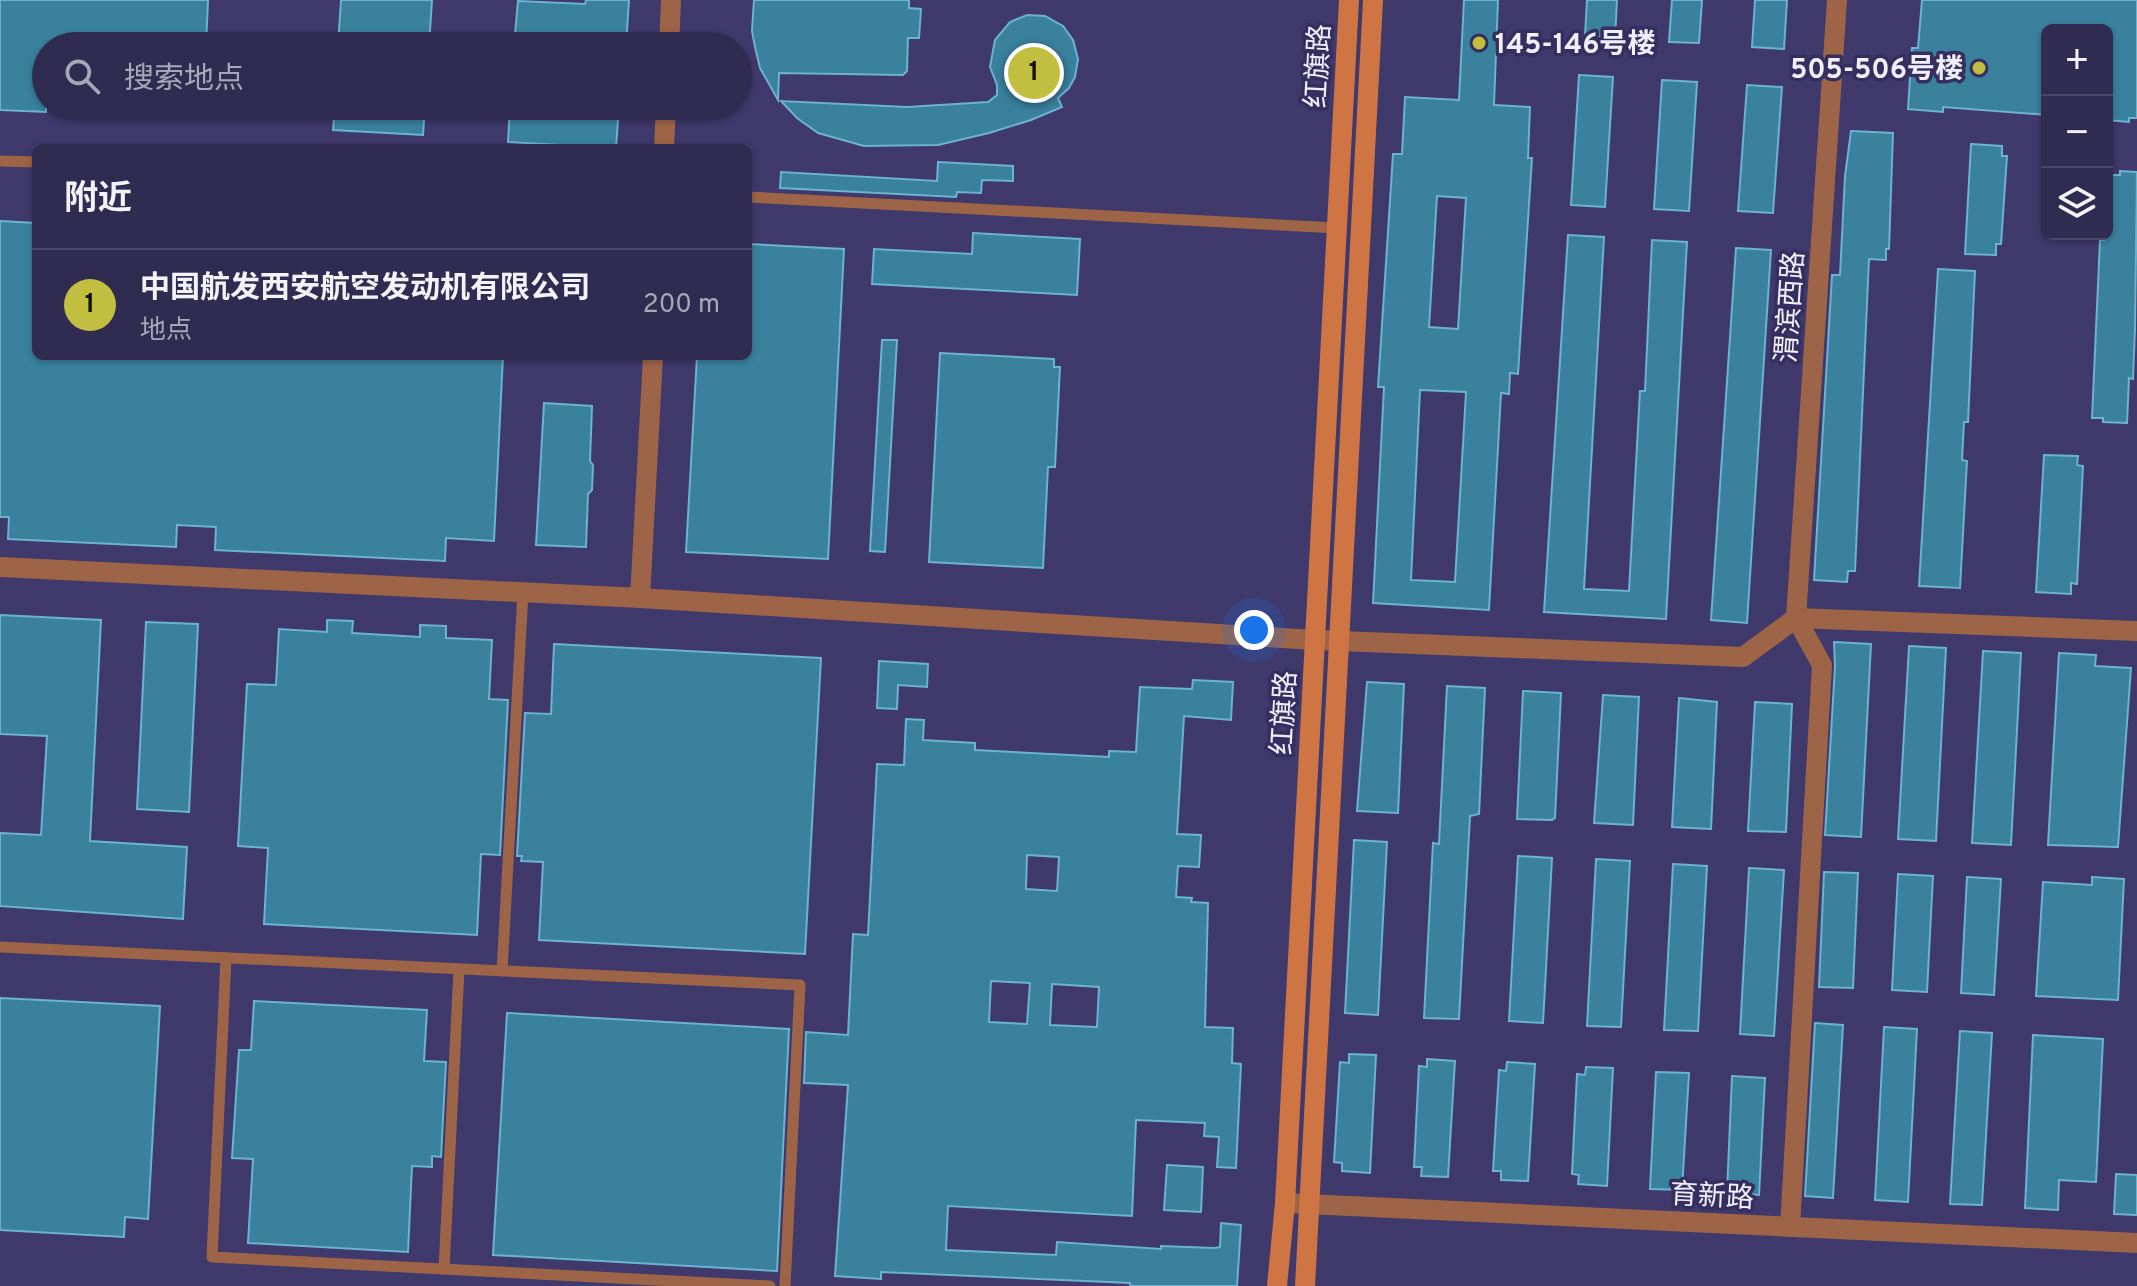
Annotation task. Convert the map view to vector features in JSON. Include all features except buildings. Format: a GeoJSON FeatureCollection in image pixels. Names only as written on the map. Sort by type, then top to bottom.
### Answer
{"type":"FeatureCollection","features":[{"type":"Feature","properties":{"kind":"main road","name":"红旗路"},"geometry":{"type":"LineString","coordinates":[[1277,1286],[1285,1203],[1349,0]]}},
{"type":"Feature","properties":{"kind":"main road","name":"红旗路"},"geometry":{"type":"LineString","coordinates":[[1305,1286],[1373,0]]}},
{"type":"Feature","properties":{"kind":"street"},"geometry":{"type":"LineString","coordinates":[[670,32],[671,0]]}},
{"type":"Feature","properties":{"kind":"street","name":"渭滨西路"},"geometry":{"type":"LineString","coordinates":[[1796,618],[1837,0]]}},
{"type":"Feature","properties":{"kind":"street"},"geometry":{"type":"LineString","coordinates":[[664,144],[665,120]]}},
{"type":"Feature","properties":{"kind":"street"},"geometry":{"type":"LineString","coordinates":[[640,598],[653,360]]}},
{"type":"Feature","properties":{"kind":"street"},"geometry":{"type":"LineString","coordinates":[[0,567],[640,598],[1315,640],[1743,657],[1796,618],[2137,631]]}},
{"type":"Feature","properties":{"kind":"street"},"geometry":{"type":"LineString","coordinates":[[1790,1227],[1822,665],[1796,618]]}},
{"type":"Feature","properties":{"kind":"street","name":"育新路"},"geometry":{"type":"LineString","coordinates":[[1285,1203],[2137,1243]]}},
{"type":"Feature","properties":{"kind":"lane"},"geometry":{"type":"LineString","coordinates":[[0,161],[32,162]]}},
{"type":"Feature","properties":{"kind":"lane"},"geometry":{"type":"LineString","coordinates":[[752,197],[1337,228]]}},
{"type":"Feature","properties":{"kind":"lane"},"geometry":{"type":"LineString","coordinates":[[502,971],[523,592]]}},
{"type":"Feature","properties":{"kind":"lane"},"geometry":{"type":"LineString","coordinates":[[0,947],[800,985],[785,1286]]}},
{"type":"Feature","properties":{"kind":"lane"},"geometry":{"type":"LineString","coordinates":[[226,958],[212,1257],[770,1286]]}},
{"type":"Feature","properties":{"kind":"lane"},"geometry":{"type":"LineString","coordinates":[[444,1269],[459,969]]}},
{"type":"Feature","properties":{"kind":"place","name":"145-146号楼"},"geometry":{"type":"Point","coordinates":[1479,43]}},
{"type":"Feature","properties":{"kind":"place","name":"505-506号楼"},"geometry":{"type":"Point","coordinates":[1979,68]}},
{"type":"Feature","properties":{"kind":"place","name":"中国航发西安航空发动机有限公司"},"geometry":{"type":"Point","coordinates":[1034,73]}}]}
